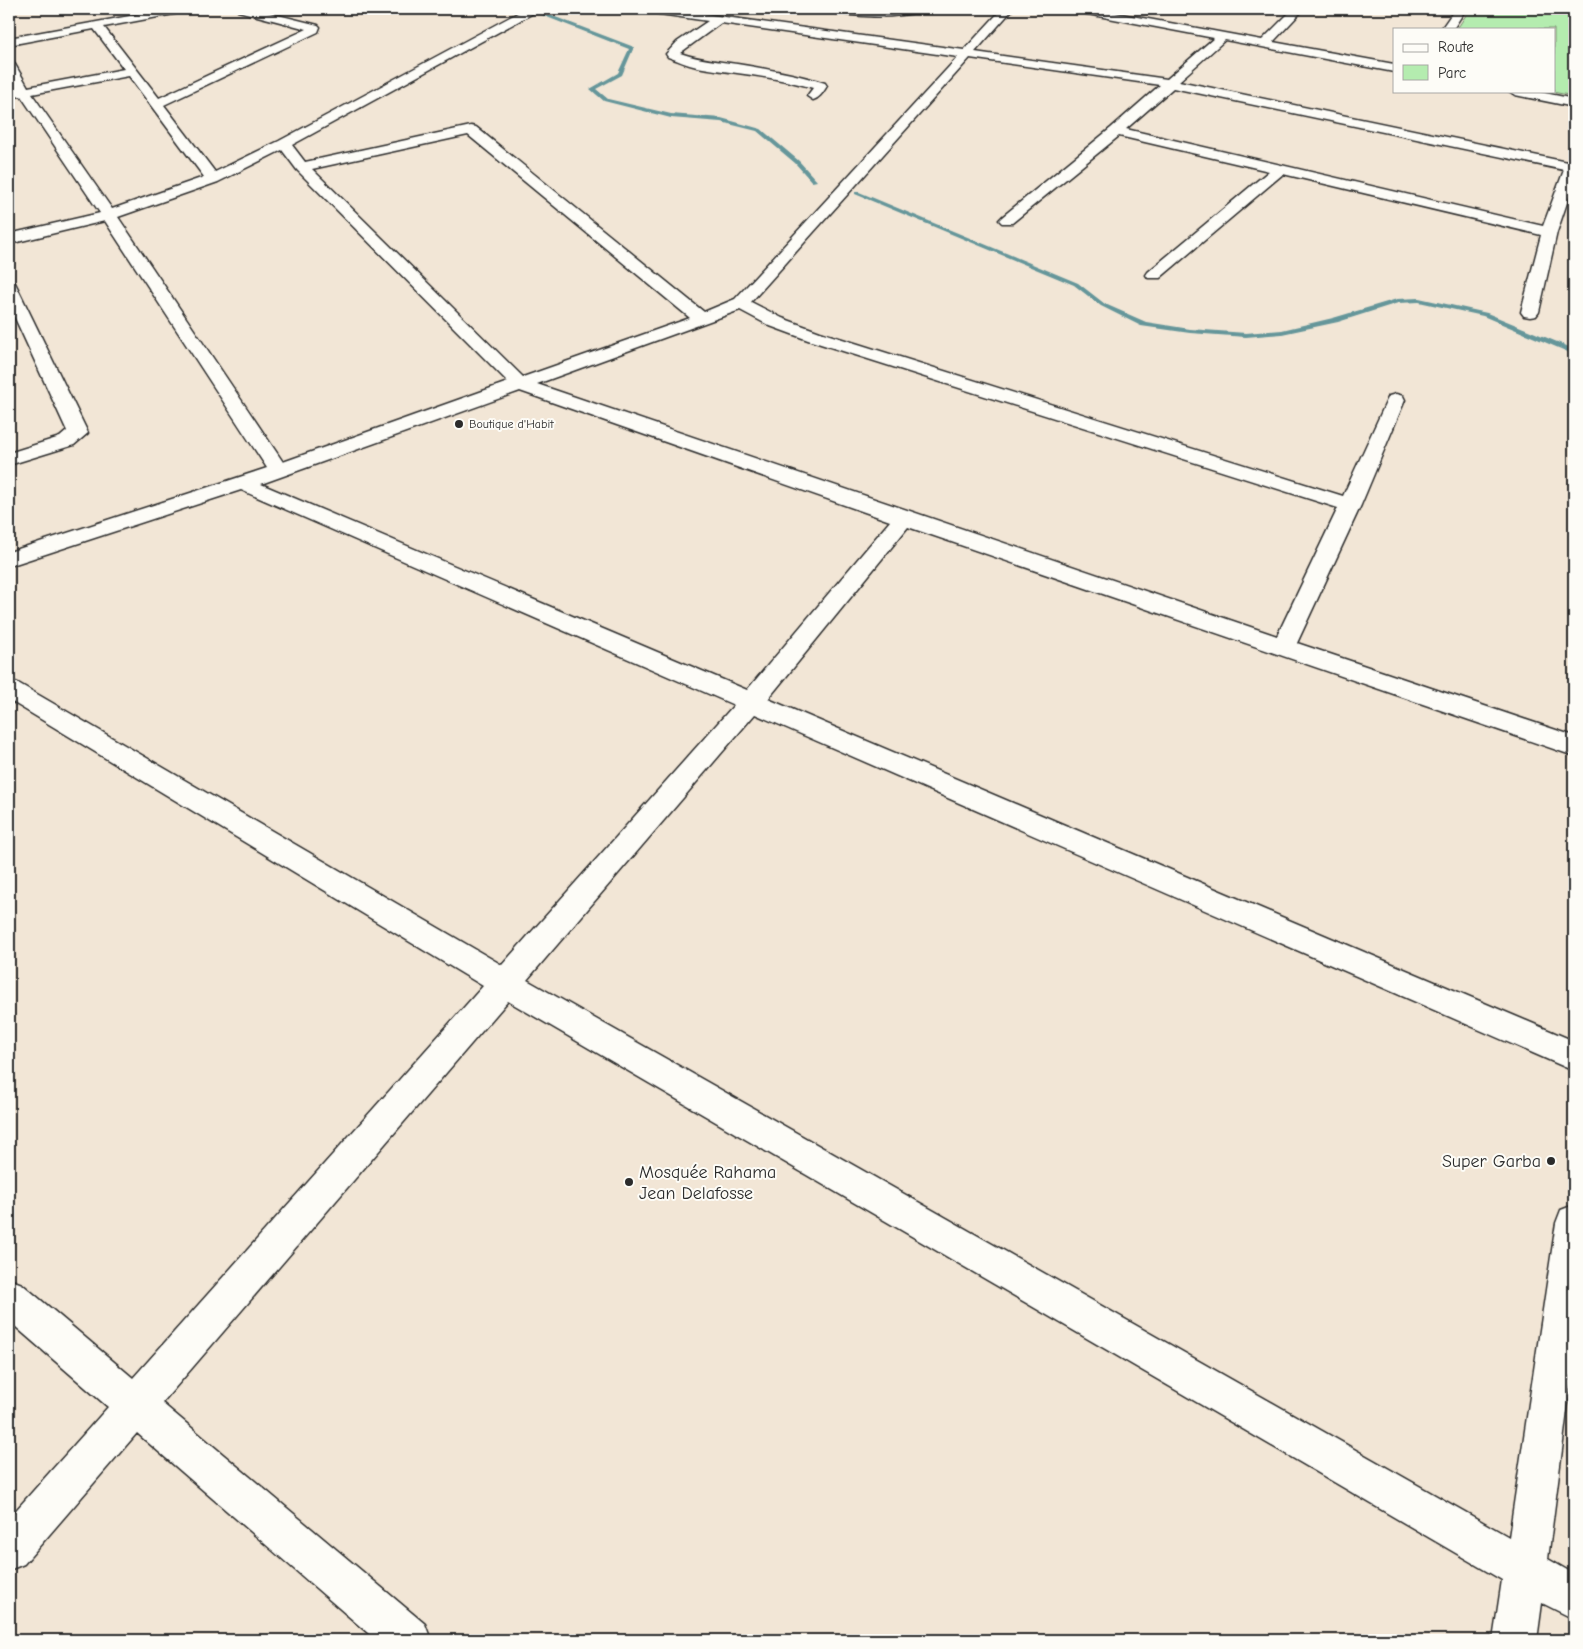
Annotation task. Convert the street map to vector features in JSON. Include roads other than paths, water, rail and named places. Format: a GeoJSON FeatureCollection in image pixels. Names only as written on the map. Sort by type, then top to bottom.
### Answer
{"type":"FeatureCollection","features":[{"type":"Feature","properties":{"kind":"street"},"geometry":{"type":"LineString","coordinates":[[9,40],[185,9]]}},
{"type":"Feature","properties":{"kind":"street"},"geometry":{"type":"LineString","coordinates":[[156,104],[314,30],[314,27],[242,9]]}},
{"type":"Feature","properties":{"kind":"street"},"geometry":{"type":"LineString","coordinates":[[646,9],[967,53],[1169,84],[1573,165],[1550,232],[1530,312]]}},
{"type":"Feature","properties":{"kind":"street"},"geometry":{"type":"LineString","coordinates":[[823,9],[879,14],[919,9]]}},
{"type":"Feature","properties":{"kind":"street"},"geometry":{"type":"LineString","coordinates":[[9,559],[279,471],[521,385],[741,303],[1008,9]]}},
{"type":"Feature","properties":{"kind":"street"},"geometry":{"type":"LineString","coordinates":[[1077,9],[1393,68]]}},
{"type":"Feature","properties":{"kind":"street"},"geometry":{"type":"LineString","coordinates":[[1264,44],[1299,9]]}},
{"type":"Feature","properties":{"kind":"street"},"geometry":{"type":"LineString","coordinates":[[1448,28],[1460,9]]}},
{"type":"Feature","properties":{"kind":"street"},"geometry":{"type":"LineString","coordinates":[[9,239],[109,215],[165,198],[213,179],[284,144],[527,12]]}},
{"type":"Feature","properties":{"kind":"street"},"geometry":{"type":"LineString","coordinates":[[1171,28],[1178,15]]}},
{"type":"Feature","properties":{"kind":"street"},"geometry":{"type":"LineString","coordinates":[[719,19],[672,54],[697,63],[738,68],[802,80],[821,86],[813,96]]}},
{"type":"Feature","properties":{"kind":"street"},"geometry":{"type":"LineString","coordinates":[[97,25],[213,179]]}},
{"type":"Feature","properties":{"kind":"street"},"geometry":{"type":"LineString","coordinates":[[1007,220],[1116,131],[1222,37]]}},
{"type":"Feature","properties":{"kind":"street"},"geometry":{"type":"LineString","coordinates":[[9,64],[16,92],[109,215],[279,471]]}},
{"type":"Feature","properties":{"kind":"street"},"geometry":{"type":"LineString","coordinates":[[16,92],[131,72]]}},
{"type":"Feature","properties":{"kind":"street"},"geometry":{"type":"LineString","coordinates":[[1520,92],[1574,103]]}},
{"type":"Feature","properties":{"kind":"street"},"geometry":{"type":"LineString","coordinates":[[302,167],[471,130],[702,319]]}},
{"type":"Feature","properties":{"kind":"street"},"geometry":{"type":"LineString","coordinates":[[1116,131],[1550,232]]}},
{"type":"Feature","properties":{"kind":"street"},"geometry":{"type":"LineString","coordinates":[[284,144],[302,167],[521,385],[904,518],[1574,746]]}},
{"type":"Feature","properties":{"kind":"street"},"geometry":{"type":"LineString","coordinates":[[1154,275],[1280,169]]}},
{"type":"Feature","properties":{"kind":"street"},"geometry":{"type":"LineString","coordinates":[[9,287],[78,433],[67,441],[9,459]]}},
{"type":"Feature","properties":{"kind":"street"},"geometry":{"type":"LineString","coordinates":[[741,303],[769,319],[814,336],[1350,505]]}},
{"type":"Feature","properties":{"kind":"street"},"geometry":{"type":"LineString","coordinates":[[1284,646],[1350,505],[1396,400]]}},
{"type":"Feature","properties":{"kind":"street"},"geometry":{"type":"LineString","coordinates":[[242,483],[1574,1056]]}},
{"type":"Feature","properties":{"kind":"street"},"geometry":{"type":"LineString","coordinates":[[9,1550],[752,701],[904,518]]}},
{"type":"Feature","properties":{"kind":"street"},"geometry":{"type":"LineString","coordinates":[[9,689],[506,983],[1574,1598]]}},
{"type":"Feature","properties":{"kind":"street"},"geometry":{"type":"LineString","coordinates":[[1515,1640],[1574,1223]]}},
{"type":"Feature","properties":{"kind":"street"},"geometry":{"type":"LineString","coordinates":[[9,1297],[409,1640]]}},
{"type":"Feature","properties":{"kind":"waterway"},"geometry":{"type":"LineString","coordinates":[[515,9],[535,11],[632,48],[620,74],[593,89],[606,100],[671,116],[721,120],[759,130],[797,162],[814,181]]}},
{"type":"Feature","properties":{"kind":"waterway"},"geometry":{"type":"LineString","coordinates":[[857,193],[1076,284],[1103,305],[1144,324],[1190,331],[1246,335],[1282,332],[1335,320],[1397,301],[1419,300],[1485,314],[1571,351],[1574,356]]}},
{"type":"Feature","properties":{"kind":"place","name":"Boutique d'Habit"},"geometry":{"type":"Point","coordinates":[459,424]}},
{"type":"Feature","properties":{"kind":"place","name":"Super Garba"},"geometry":{"type":"Point","coordinates":[1551,1161]}},
{"type":"Feature","properties":{"kind":"place","name":"Mosquée Rahama Jean Delafosse"},"geometry":{"type":"Point","coordinates":[629,1182]}}]}
